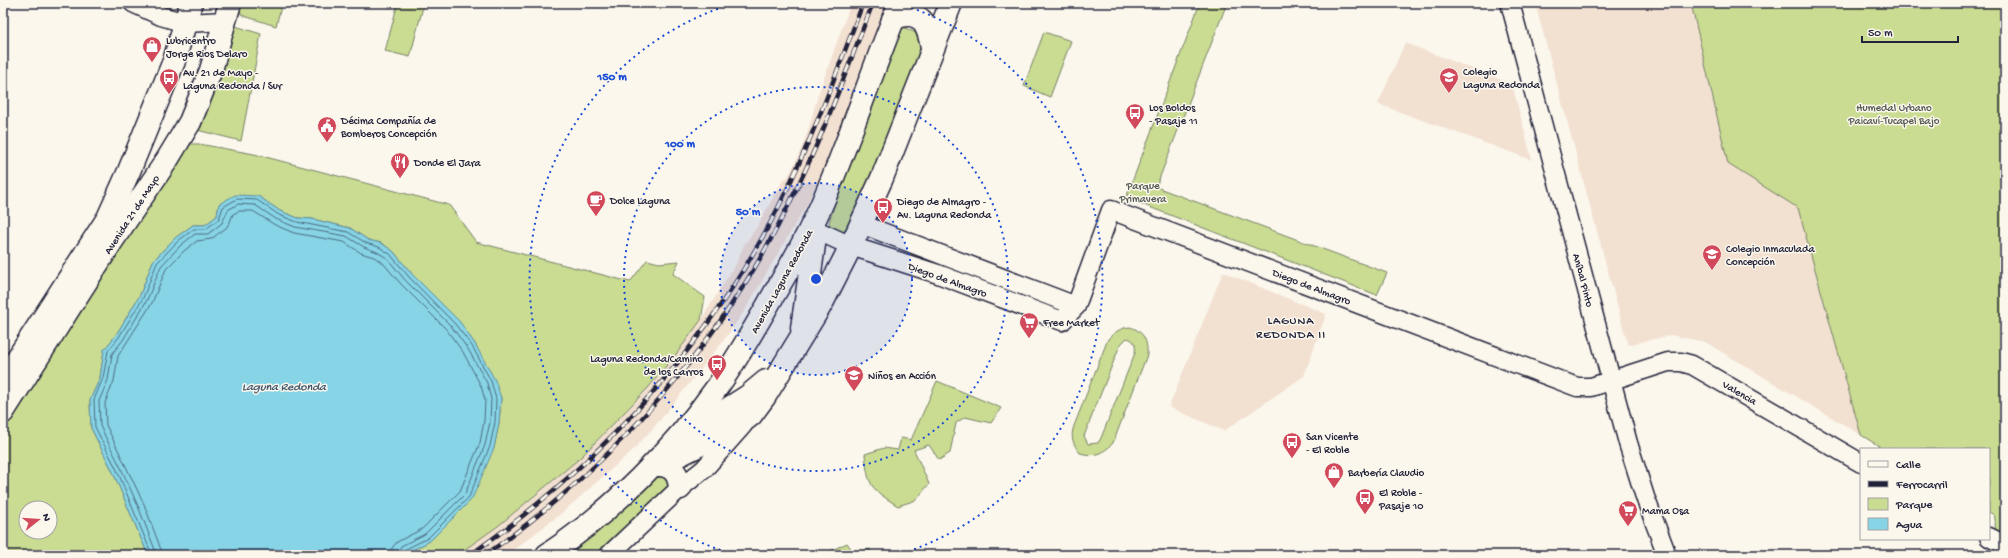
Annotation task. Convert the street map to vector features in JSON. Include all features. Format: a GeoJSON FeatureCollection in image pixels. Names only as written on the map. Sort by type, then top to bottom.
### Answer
{"type":"FeatureCollection","features":[{"type":"Feature","properties":{"kind":"main road"},"geometry":{"type":"LineString","coordinates":[[547,555],[595,518],[650,470],[734,428],[751,415],[765,396],[831,288],[851,246],[882,178],[950,3]]}},
{"type":"Feature","properties":{"kind":"main road"},"geometry":{"type":"LineString","coordinates":[[897,11],[920,18],[928,28],[932,48]]}},
{"type":"Feature","properties":{"kind":"main road","name":"Avenida Laguna Redonda"},"geometry":{"type":"LineString","coordinates":[[650,470],[688,425],[739,354],[799,251],[821,204],[897,11]]}},
{"type":"Feature","properties":{"kind":"main road","name":"Avenida 21 de Mayo"},"geometry":{"type":"LineString","coordinates":[[3,412],[186,128],[206,84],[228,12]]}},
{"type":"Feature","properties":{"kind":"main road","name":"Avenida 21 de Mayo"},"geometry":{"type":"LineString","coordinates":[[3,381],[108,218],[174,61],[188,13]]}},
{"type":"Feature","properties":{"kind":"main road"},"geometry":{"type":"LineString","coordinates":[[799,340],[805,313],[821,204]]}},
{"type":"Feature","properties":{"kind":"main road"},"geometry":{"type":"LineString","coordinates":[[696,446],[697,434],[704,424],[757,389],[782,366]]}},
{"type":"Feature","properties":{"kind":"main road"},"geometry":{"type":"LineString","coordinates":[[650,470],[667,466],[674,470],[678,476],[680,488]]}},
{"type":"Feature","properties":{"kind":"street"},"geometry":{"type":"LineString","coordinates":[[134,3],[161,16],[188,13],[228,12]]}},
{"type":"Feature","properties":{"kind":"street","name":"Aníbal Pinto"},"geometry":{"type":"LineString","coordinates":[[1510,3],[1610,380],[1637,475],[1667,555]]}},
{"type":"Feature","properties":{"kind":"street","name":"Diego de Almagro"},"geometry":{"type":"LineString","coordinates":[[816,230],[851,246],[938,274],[1062,321],[1076,306],[1111,210],[1577,387],[1591,387],[1610,380]]}},
{"type":"Feature","properties":{"kind":"street","name":"Diego de Almagro"},"geometry":{"type":"LineString","coordinates":[[861,224],[1076,306]]}},
{"type":"Feature","properties":{"kind":"street","name":"Valencia"},"geometry":{"type":"LineString","coordinates":[[1610,380],[1668,362],[1681,362],[1692,365],[1860,461]]}},
{"type":"Feature","properties":{"kind":"street"},"geometry":{"type":"LineString","coordinates":[[609,555],[636,532],[680,488],[704,469],[728,444],[751,415]]}},
{"type":"Feature","properties":{"kind":"street"},"geometry":{"type":"LineString","coordinates":[[680,488],[693,468],[696,446]]}},
{"type":"Feature","properties":{"kind":"street"},"geometry":{"type":"LineString","coordinates":[[1990,538],[2005,545]]}},
{"type":"Feature","properties":{"kind":"shaded area"},"geometry":{"type":"Polygon","coordinates":[[[851,3],[887,3],[822,173],[807,204],[745,310],[724,340],[661,419],[633,450],[563,512],[507,555],[457,555],[498,526],[580,458],[648,388],[701,320],[737,262],[744,245],[757,227],[783,180],[788,177],[798,157],[808,131],[818,95],[851,3]]]}},
{"type":"Feature","properties":{"kind":"shaded area","name":"Colegio Inmaculada Concepción"},"geometry":{"type":"Polygon","coordinates":[[[1535,3],[1691,3],[1728,163],[1798,208],[1861,435],[1705,342],[1671,335],[1628,345],[1535,3]]]}},
{"type":"Feature","properties":{"kind":"shaded area","name":"Colegio Laguna Redonda"},"geometry":{"type":"Polygon","coordinates":[[[1405,43],[1512,84],[1532,160],[1378,104],[1405,43]]]}},
{"type":"Feature","properties":{"kind":"shaded area"},"geometry":{"type":"Polygon","coordinates":[[[1223,272],[1326,314],[1304,376],[1224,431],[1169,407],[1223,272]]]}},
{"type":"Feature","properties":{"kind":"green space"},"geometry":{"type":"Polygon","coordinates":[[[239,3],[282,3],[276,26],[244,16],[241,14],[239,3]]]}},
{"type":"Feature","properties":{"kind":"green space"},"geometry":{"type":"Polygon","coordinates":[[[398,3],[424,3],[410,57],[385,51],[398,3]]]}},
{"type":"Feature","properties":{"kind":"green space","name":"Parque Primavera"},"geometry":{"type":"Polygon","coordinates":[[[1200,3],[1227,3],[1156,187],[1387,273],[1377,295],[1126,198],[1200,3]]]}},
{"type":"Feature","properties":{"kind":"green space","name":"Humedal Urbano Paicaví-Tucapel Bajo"},"geometry":{"type":"Polygon","coordinates":[[[1691,3],[2005,3],[2005,555],[1996,555],[1995,519],[1994,515],[1990,513],[1990,448],[1882,448],[1861,435],[1798,208],[1728,164],[1691,3]]]}},
{"type":"Feature","properties":{"kind":"green space"},"geometry":{"type":"Polygon","coordinates":[[[892,22],[929,39],[846,239],[831,232],[829,222],[892,22]]]}},
{"type":"Feature","properties":{"kind":"green space"},"geometry":{"type":"Polygon","coordinates":[[[232,25],[261,34],[241,141],[197,130],[232,25]]]}},
{"type":"Feature","properties":{"kind":"green space"},"geometry":{"type":"Polygon","coordinates":[[[1044,32],[1071,41],[1050,97],[1024,86],[1044,32]]]}},
{"type":"Feature","properties":{"kind":"green space"},"geometry":{"type":"Polygon","coordinates":[[[188,144],[199,144],[254,154],[449,205],[476,242],[630,282],[647,260],[659,263],[679,261],[673,274],[705,297],[701,320],[677,353],[648,388],[580,458],[498,526],[457,555],[403,555],[430,541],[494,448],[499,423],[501,398],[475,344],[460,325],[412,274],[393,251],[381,243],[368,240],[350,228],[312,219],[298,218],[280,211],[258,196],[219,204],[217,216],[205,225],[193,225],[175,238],[153,261],[140,295],[116,335],[104,350],[100,378],[90,400],[91,428],[113,472],[148,555],[3,555],[3,432],[78,307],[188,144]]]}},
{"type":"Feature","properties":{"kind":"green space"},"geometry":{"type":"Polygon","coordinates":[[[1130,327],[1142,334],[1146,341],[1147,355],[1113,443],[1106,450],[1098,454],[1090,455],[1080,453],[1073,440],[1072,434],[1108,339],[1123,328],[1130,327]],[[1127,338],[1120,345],[1084,436],[1088,444],[1098,443],[1101,438],[1135,353],[1134,343],[1132,340],[1127,338]]]}},
{"type":"Feature","properties":{"kind":"green space"},"geometry":{"type":"Polygon","coordinates":[[[937,381],[1001,408],[991,423],[965,417],[956,423],[950,453],[939,460],[929,445],[914,450],[929,484],[916,500],[898,506],[876,491],[872,486],[868,474],[865,454],[884,448],[898,450],[901,438],[911,440],[937,381]]]}},
{"type":"Feature","properties":{"kind":"green space"},"geometry":{"type":"Polygon","coordinates":[[[662,470],[672,486],[598,555],[560,555],[662,470]]]}},
{"type":"Feature","properties":{"kind":"green space"},"geometry":{"type":"Polygon","coordinates":[[[847,543],[854,553],[870,549],[871,555],[827,555],[826,553],[847,543]]]}},
{"type":"Feature","properties":{"kind":"water","name":"Laguna Redonda"},"geometry":{"type":"Polygon","coordinates":[[[235,195],[258,196],[280,211],[298,218],[312,219],[350,228],[368,240],[381,243],[393,251],[412,274],[460,322],[475,344],[495,380],[501,398],[499,423],[494,448],[472,499],[430,541],[403,555],[148,555],[113,472],[91,428],[90,400],[100,378],[104,350],[116,335],[140,295],[153,261],[175,238],[193,225],[205,225],[217,216],[219,204],[235,195]]]}},
{"type":"Feature","properties":{"kind":"railway"},"geometry":{"type":"LineString","coordinates":[[470,555],[517,520],[562,483],[605,443],[645,401],[683,356],[718,309],[750,259],[778,208],[802,158],[863,3]]}},
{"type":"Feature","properties":{"kind":"railway"},"geometry":{"type":"LineString","coordinates":[[485,555],[532,520],[577,482],[620,442],[660,399],[697,353],[731,305],[762,256],[801,179],[833,105],[873,3]]}},
{"type":"Feature","properties":{"kind":"place","name":"Lubricentro Jorge Rios Delaro"},"geometry":{"type":"Point","coordinates":[152,63]}},
{"type":"Feature","properties":{"kind":"place","name":"Colegio Laguna Redonda"},"geometry":{"type":"Point","coordinates":[1449,94]}},
{"type":"Feature","properties":{"kind":"place","name":"Av. 21 de Mayo - Laguna Redonda / Sur"},"geometry":{"type":"Point","coordinates":[169,95]}},
{"type":"Feature","properties":{"kind":"place","name":"Los Boldos - Pasaje 11"},"geometry":{"type":"Point","coordinates":[1135,130]}},
{"type":"Feature","properties":{"kind":"place","name":"Décima Compañía de Bomberos Concepción"},"geometry":{"type":"Point","coordinates":[327,143]}},
{"type":"Feature","properties":{"kind":"place","name":"Donde El Jara"},"geometry":{"type":"Point","coordinates":[400,179]}},
{"type":"Feature","properties":{"kind":"place","name":"Dolce Laguna"},"geometry":{"type":"Point","coordinates":[596,217]}},
{"type":"Feature","properties":{"kind":"place","name":"Diego de Almagro - Av. Laguna Redonda"},"geometry":{"type":"Point","coordinates":[883,224]}},
{"type":"Feature","properties":{"kind":"place","name":"Colegio Inmaculada Concepción"},"geometry":{"type":"Point","coordinates":[1712,271]}},
{"type":"Feature","properties":{"kind":"place","name":"Free Market"},"geometry":{"type":"Point","coordinates":[1029,339]}},
{"type":"Feature","properties":{"kind":"place","name":"Laguna Redonda/Camino de los Carros"},"geometry":{"type":"Point","coordinates":[717,381]}},
{"type":"Feature","properties":{"kind":"place","name":"Niños en Acción"},"geometry":{"type":"Point","coordinates":[854,392]}},
{"type":"Feature","properties":{"kind":"place","name":"San Vicente - El Roble"},"geometry":{"type":"Point","coordinates":[1292,459]}},
{"type":"Feature","properties":{"kind":"place","name":"Barbería Claudio"},"geometry":{"type":"Point","coordinates":[1334,489]}},
{"type":"Feature","properties":{"kind":"place","name":"El Roble - Pasaje 10"},"geometry":{"type":"Point","coordinates":[1365,515]}},
{"type":"Feature","properties":{"kind":"place","name":"Mama Osa"},"geometry":{"type":"Point","coordinates":[1628,527]}},
{"type":"Feature","properties":{"kind":"district","name":"LAGUNA REDONDA II"},"geometry":{"type":"Point","coordinates":[1291,327]}}]}
